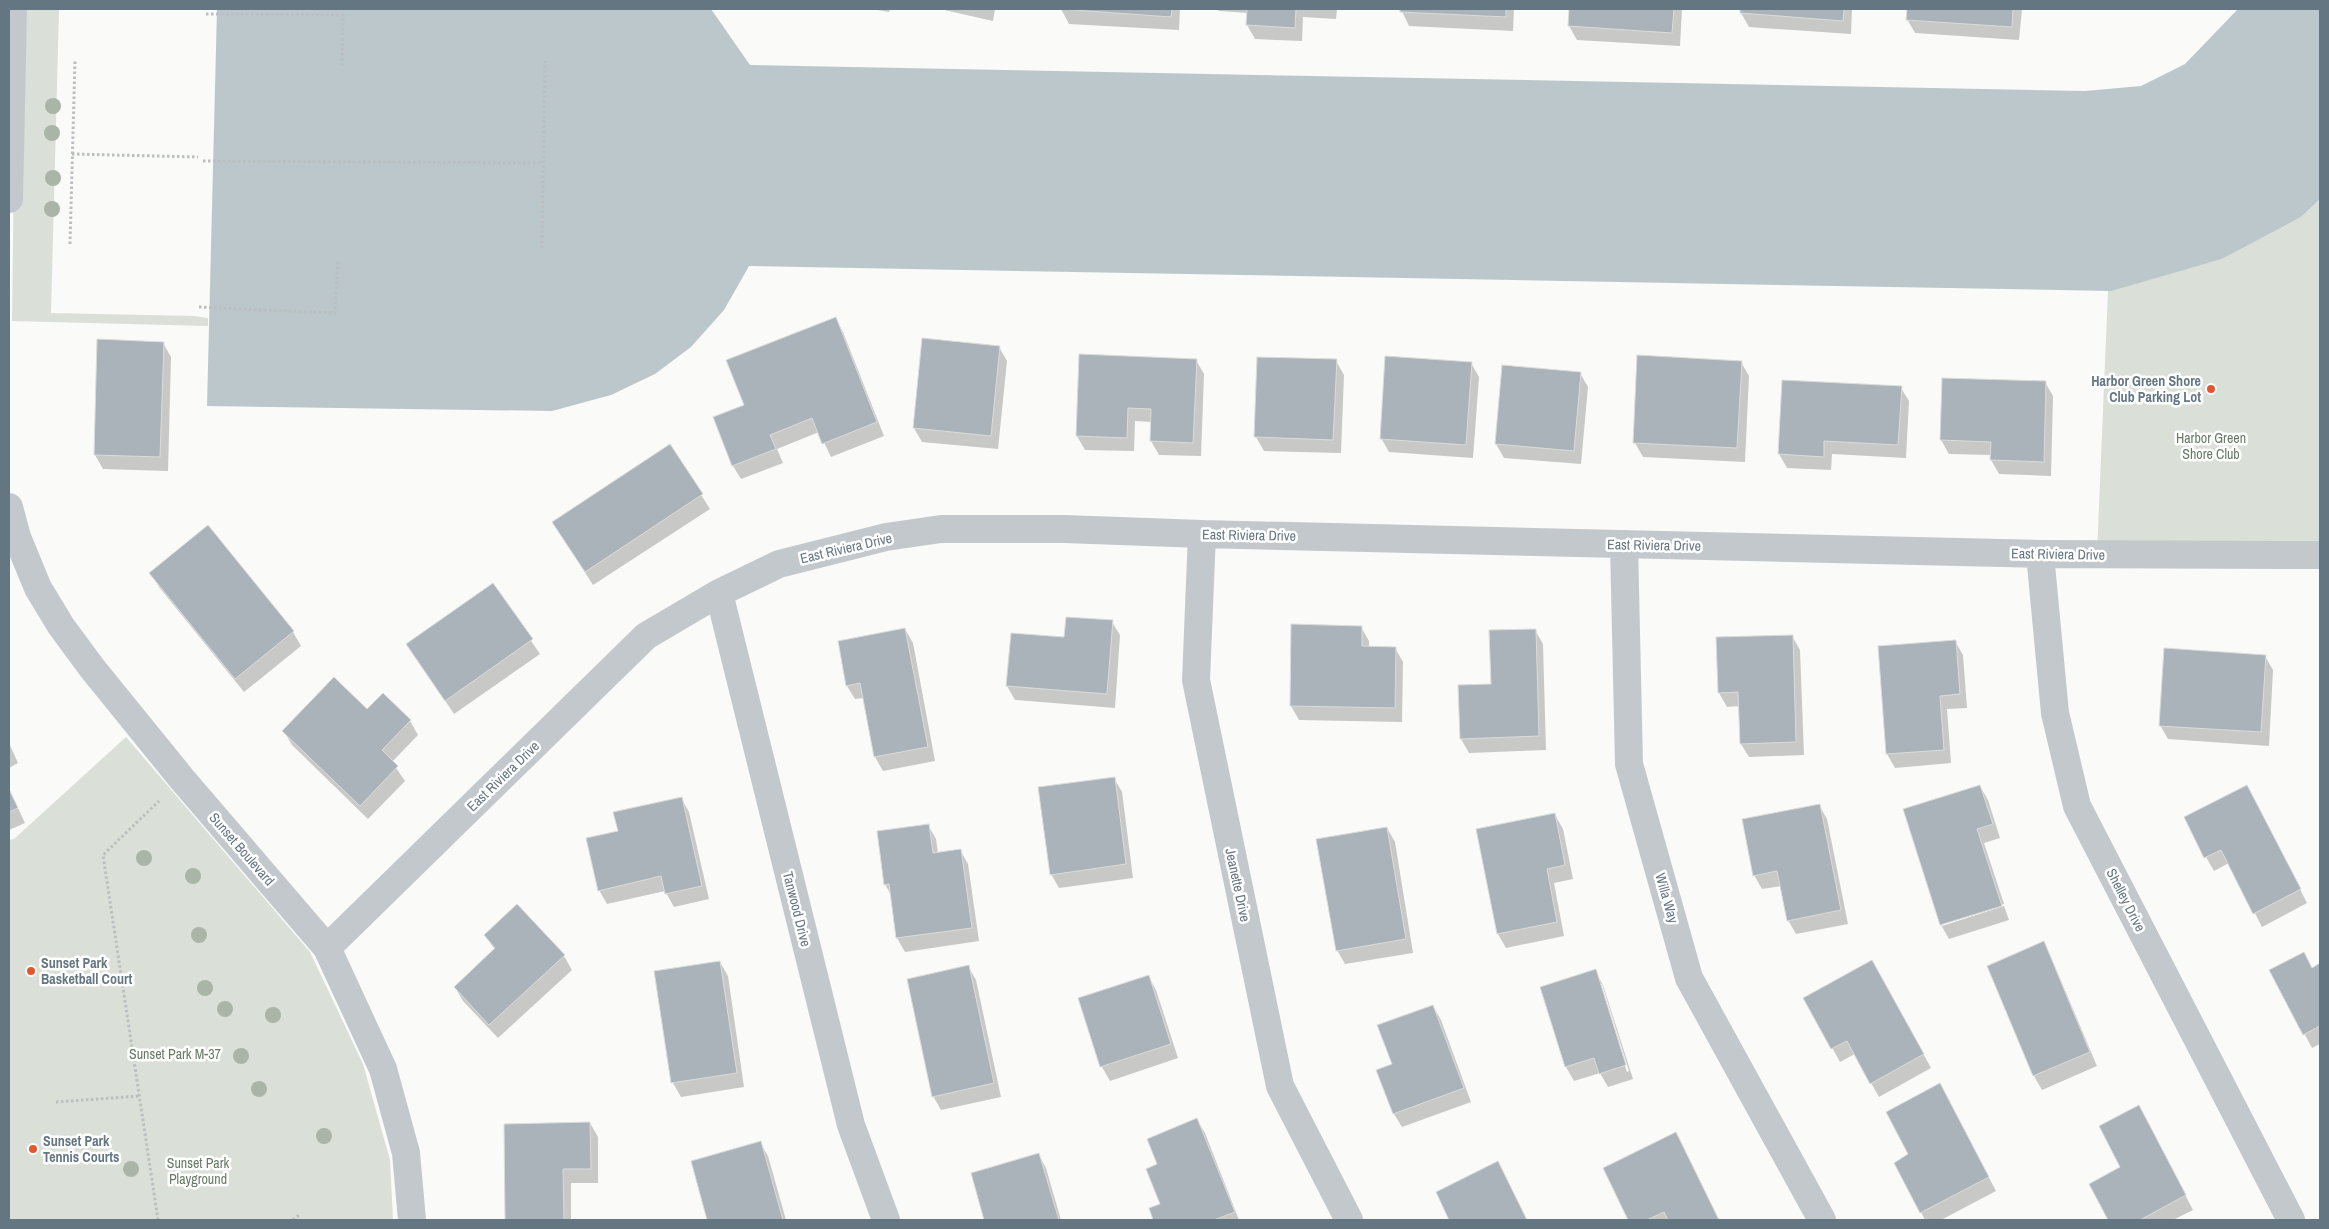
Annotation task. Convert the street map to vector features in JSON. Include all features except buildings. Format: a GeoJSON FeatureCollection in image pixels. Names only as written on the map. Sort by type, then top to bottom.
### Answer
{"type":"FeatureCollection","features":[{"type":"Feature","properties":{"kind":"street"},"geometry":{"type":"LineString","coordinates":[[9,199],[13,9]]}},
{"type":"Feature","properties":{"kind":"street","name":"Sunset Boulevard"},"geometry":{"type":"LineString","coordinates":[[9,507],[17,537],[38,588],[61,626],[92,668],[182,779],[327,948],[383,1068],[406,1153],[412,1220]]}},
{"type":"Feature","properties":{"kind":"street","name":"East Riviera Drive"},"geometry":{"type":"LineString","coordinates":[[327,948],[646,636],[719,593],[779,564],[886,537],[941,529],[1064,528],[1202,534],[2040,554],[2320,555]]}},
{"type":"Feature","properties":{"kind":"street","name":"Jeanette Drive"},"geometry":{"type":"LineString","coordinates":[[1202,534],[1196,680],[1280,1086],[1349,1220]]}},
{"type":"Feature","properties":{"kind":"street","name":"Willa Way"},"geometry":{"type":"LineString","coordinates":[[1624,544],[1629,764],[1689,978],[1822,1220]]}},
{"type":"Feature","properties":{"kind":"street","name":"Shelley Drive"},"geometry":{"type":"LineString","coordinates":[[2040,554],[2055,713],[2077,806],[2291,1220]]}},
{"type":"Feature","properties":{"kind":"street","name":"Tanwood Drive"},"geometry":{"type":"LineString","coordinates":[[719,593],[851,1125],[886,1220]]}},
{"type":"Feature","properties":{"kind":"path"},"geometry":{"type":"LineString","coordinates":[[206,14],[343,15],[342,67]]}},
{"type":"Feature","properties":{"kind":"path"},"geometry":{"type":"LineString","coordinates":[[70,244],[75,60]]}},
{"type":"Feature","properties":{"kind":"path"},"geometry":{"type":"LineString","coordinates":[[542,248],[545,61]]}},
{"type":"Feature","properties":{"kind":"path"},"geometry":{"type":"LineString","coordinates":[[72,154],[198,157]]}},
{"type":"Feature","properties":{"kind":"path"},"geometry":{"type":"LineString","coordinates":[[203,161],[543,164]]}},
{"type":"Feature","properties":{"kind":"path"},"geometry":{"type":"LineString","coordinates":[[199,306],[335,313],[338,260]]}},
{"type":"Feature","properties":{"kind":"path"},"geometry":{"type":"LineString","coordinates":[[158,1220],[103,855],[182,779]]}},
{"type":"Feature","properties":{"kind":"path"},"geometry":{"type":"LineString","coordinates":[[56,1102],[140,1096]]}},
{"type":"Feature","properties":{"kind":"path"},"geometry":{"type":"LineString","coordinates":[[293,1220],[299,1215]]}},
{"type":"Feature","properties":{"kind":"green space"},"geometry":{"type":"Polygon","coordinates":[[[16,9],[59,9],[51,313],[194,316],[208,318],[208,326],[12,321],[16,9]]]}},
{"type":"Feature","properties":{"kind":"green space","name":"Harbor Green Shore Club"},"geometry":{"type":"Polygon","coordinates":[[[2320,199],[2320,555],[2097,554],[2108,291],[2222,259],[2301,217],[2320,199]]]}},
{"type":"Feature","properties":{"kind":"green space","name":"Sunset Park M-37"},"geometry":{"type":"Polygon","coordinates":[[[126,737],[310,952],[363,1064],[390,1160],[393,1220],[9,1220],[9,840],[14,839],[126,737]]]}},
{"type":"Feature","properties":{"kind":"shaded area"},"geometry":{"type":"Polygon","coordinates":[[[217,9],[711,9],[750,65],[2085,91],[2141,86],[2185,64],[2238,9],[2320,9],[2320,199],[2301,217],[2222,259],[2111,291],[749,266],[724,310],[691,347],[655,374],[611,395],[552,411],[207,406],[217,9]]]}},
{"type":"Feature","properties":{"kind":"place","name":"Harbor Green Shore Club Parking Lot"},"geometry":{"type":"Point","coordinates":[2211,389]}},
{"type":"Feature","properties":{"kind":"place","name":"Sunset Park Basketball Court"},"geometry":{"type":"Point","coordinates":[31,971]}},
{"type":"Feature","properties":{"kind":"place","name":"Sunset Park Tennis Courts"},"geometry":{"type":"Point","coordinates":[33,1149]}},
{"type":"Feature","properties":{"kind":"park label","name":"Sunset Park Playground"},"geometry":{"type":"Point","coordinates":[198,1172]}}]}
